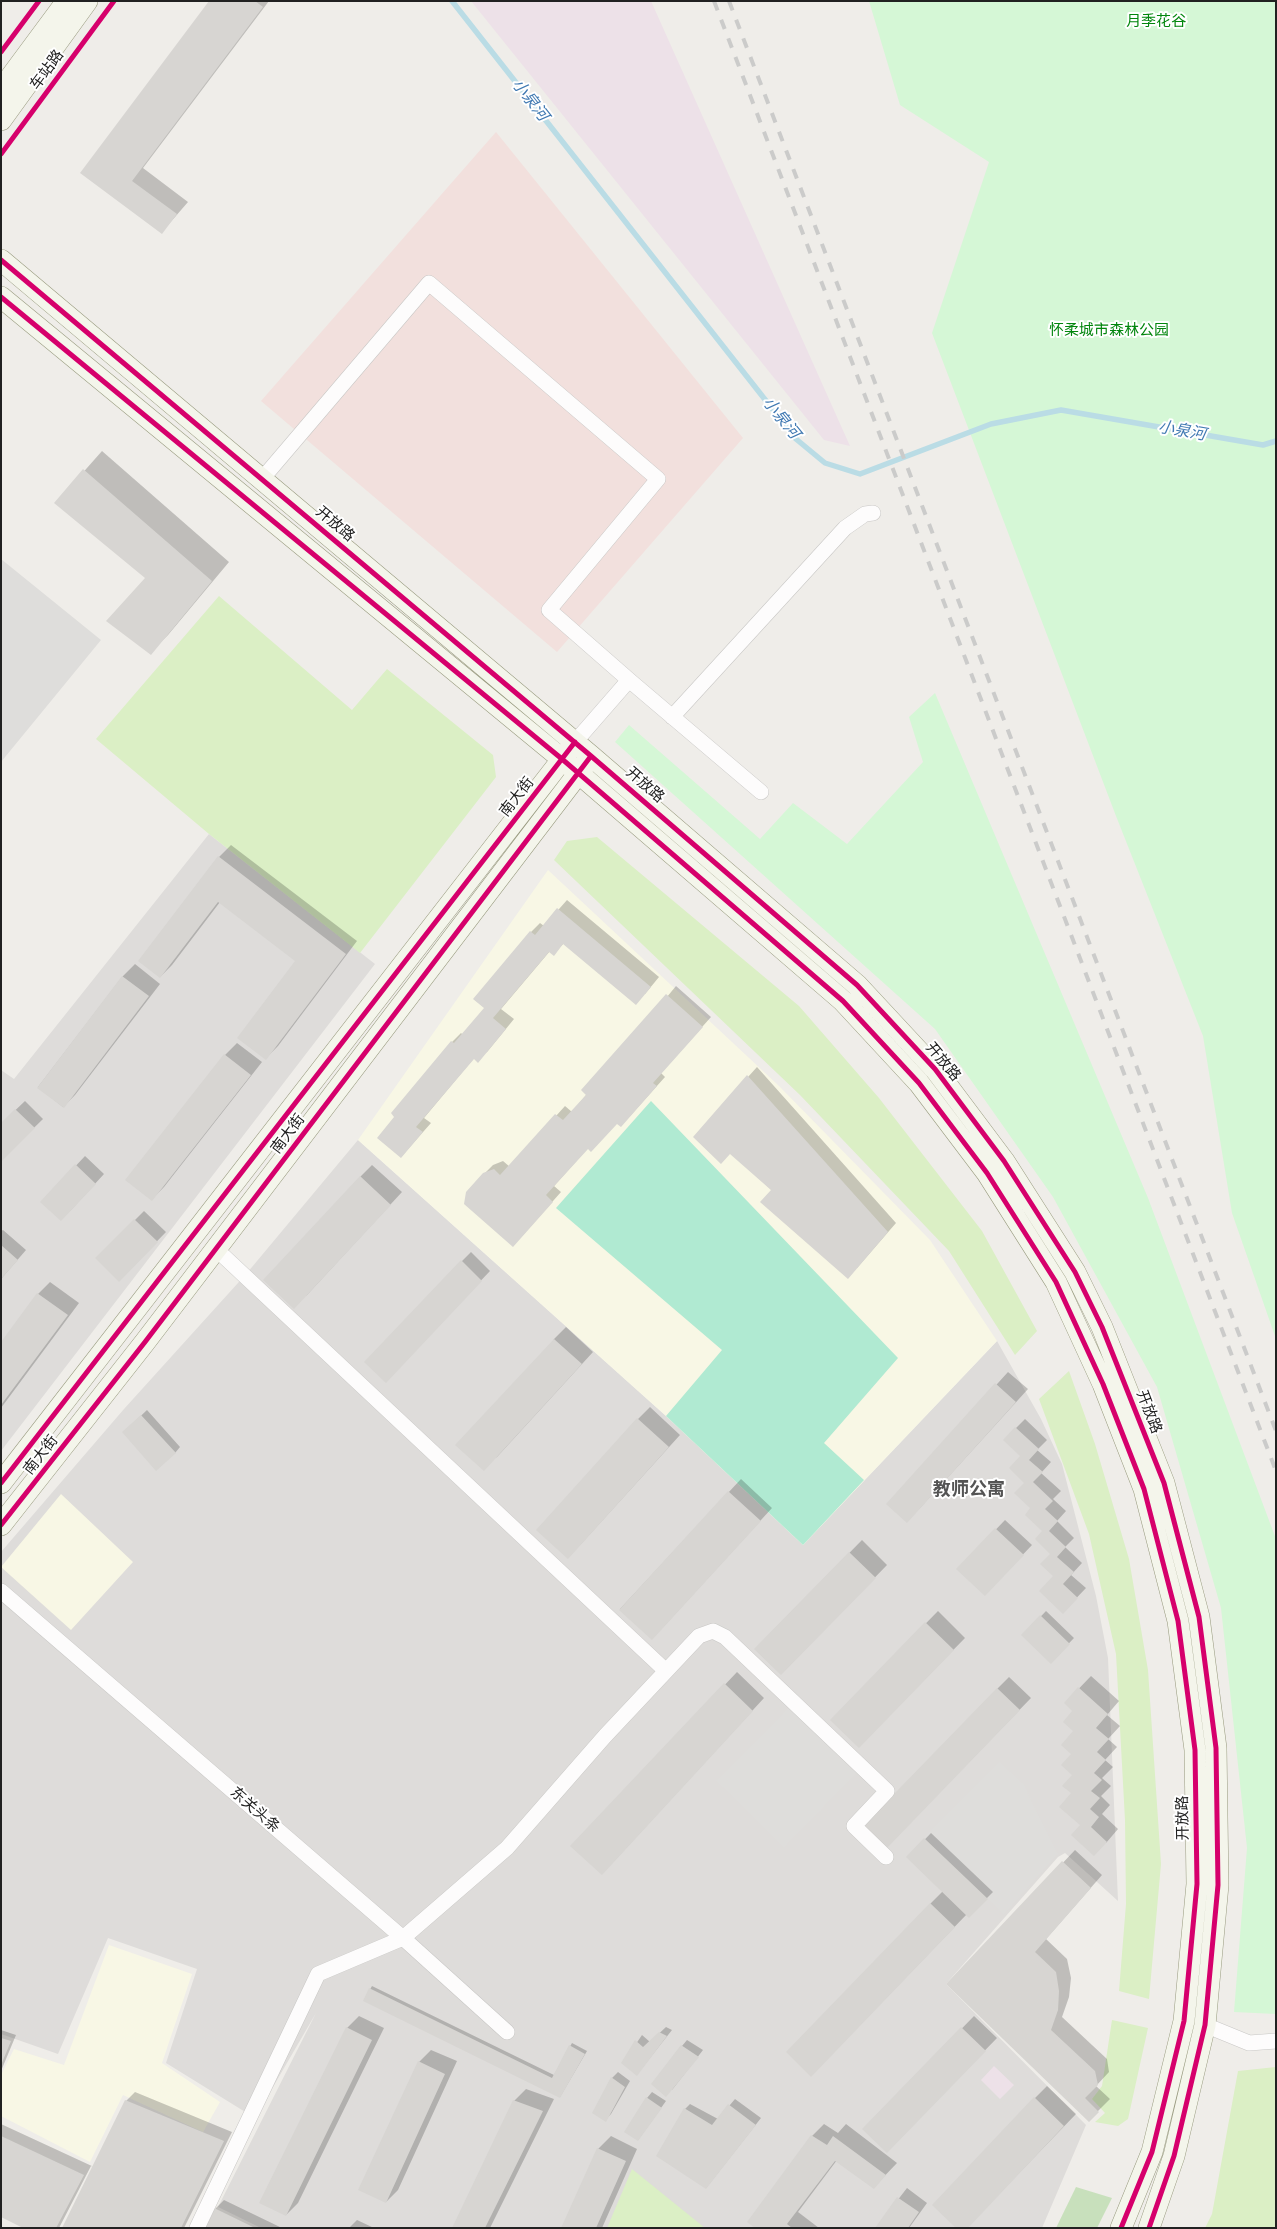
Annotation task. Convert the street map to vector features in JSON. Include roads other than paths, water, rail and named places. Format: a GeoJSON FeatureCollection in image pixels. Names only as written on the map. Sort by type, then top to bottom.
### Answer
{"type":"FeatureCollection","features":[{"type":"Feature","properties":{"kind":"main road"},"geometry":{"type":"LineString","coordinates":[[1,90],[66,1]]}},
{"type":"Feature","properties":{"kind":"main road"},"geometry":{"type":"LineString","coordinates":[[1,120],[86,1]]}},
{"type":"Feature","properties":{"kind":"main road","name":"开放路"},"geometry":{"type":"LineString","coordinates":[[1,260],[583,749],[857,985],[935,1069],[1004,1161],[1075,1272],[1102,1327],[1164,1483],[1199,1616],[1216,1748],[1218,1885],[1205,2025],[1174,2156],[1148,2228]]}},
{"type":"Feature","properties":{"kind":"main road","name":"开放路"},"geometry":{"type":"LineString","coordinates":[[1,297],[562,759],[843,1001],[919,1083],[987,1173],[1056,1282],[1104,1384],[1144,1489],[1178,1621],[1195,1750],[1197,1884],[1184,2021],[1152,2152],[1120,2228]]}},
{"type":"Feature","properties":{"kind":"main road","name":"南大街"},"geometry":{"type":"LineString","coordinates":[[1,1483],[562,759],[583,749]]}},
{"type":"Feature","properties":{"kind":"main road","name":"南大街"},"geometry":{"type":"LineString","coordinates":[[1,1525],[216,1249],[578,773],[583,749]]}},
{"type":"Feature","properties":{"kind":"street"},"geometry":{"type":"LineString","coordinates":[[262,479],[428,283],[658,479],[549,610],[761,792]]}},
{"type":"Feature","properties":{"kind":"street"},"geometry":{"type":"LineString","coordinates":[[672,717],[845,528],[866,514],[873,512]]}},
{"type":"Feature","properties":{"kind":"street"},"geometry":{"type":"LineString","coordinates":[[583,749],[629,680]]}},
{"type":"Feature","properties":{"kind":"street"},"geometry":{"type":"LineString","coordinates":[[216,1249],[666,1671]]}},
{"type":"Feature","properties":{"kind":"street","name":"东关头条"},"geometry":{"type":"LineString","coordinates":[[1,1591],[403,1938],[507,2032]]}},
{"type":"Feature","properties":{"kind":"street"},"geometry":{"type":"LineString","coordinates":[[197,2228],[318,1974],[403,1938],[507,1848],[605,1736],[699,1636],[712,1631],[725,1637],[888,1791],[854,1826],[886,1857]]}},
{"type":"Feature","properties":{"kind":"street"},"geometry":{"type":"LineString","coordinates":[[1205,2025],[1249,2043],[1276,2040]]}},
{"type":"Feature","properties":{"kind":"waterway","name":"小泉河"},"geometry":{"type":"LineString","coordinates":[[452,1],[796,439],[825,463],[860,474],[991,424],[1061,410],[1263,445],[1276,441]]}},
{"type":"Feature","properties":{"kind":"railway"},"geometry":{"type":"LineString","coordinates":[[714,1],[1276,1471]]}},
{"type":"Feature","properties":{"kind":"railway"},"geometry":{"type":"LineString","coordinates":[[729,1],[1276,1431]]}},
{"type":"Feature","properties":{"kind":"district","name":"教师公寓"},"geometry":{"type":"Point","coordinates":[969,1490]}},
{"type":"Feature","properties":{"kind":"park label","name":"月季花谷"},"geometry":{"type":"Point","coordinates":[1156,22]}},
{"type":"Feature","properties":{"kind":"park label","name":"怀柔城市森林公园"},"geometry":{"type":"Point","coordinates":[1109,331]}}]}
